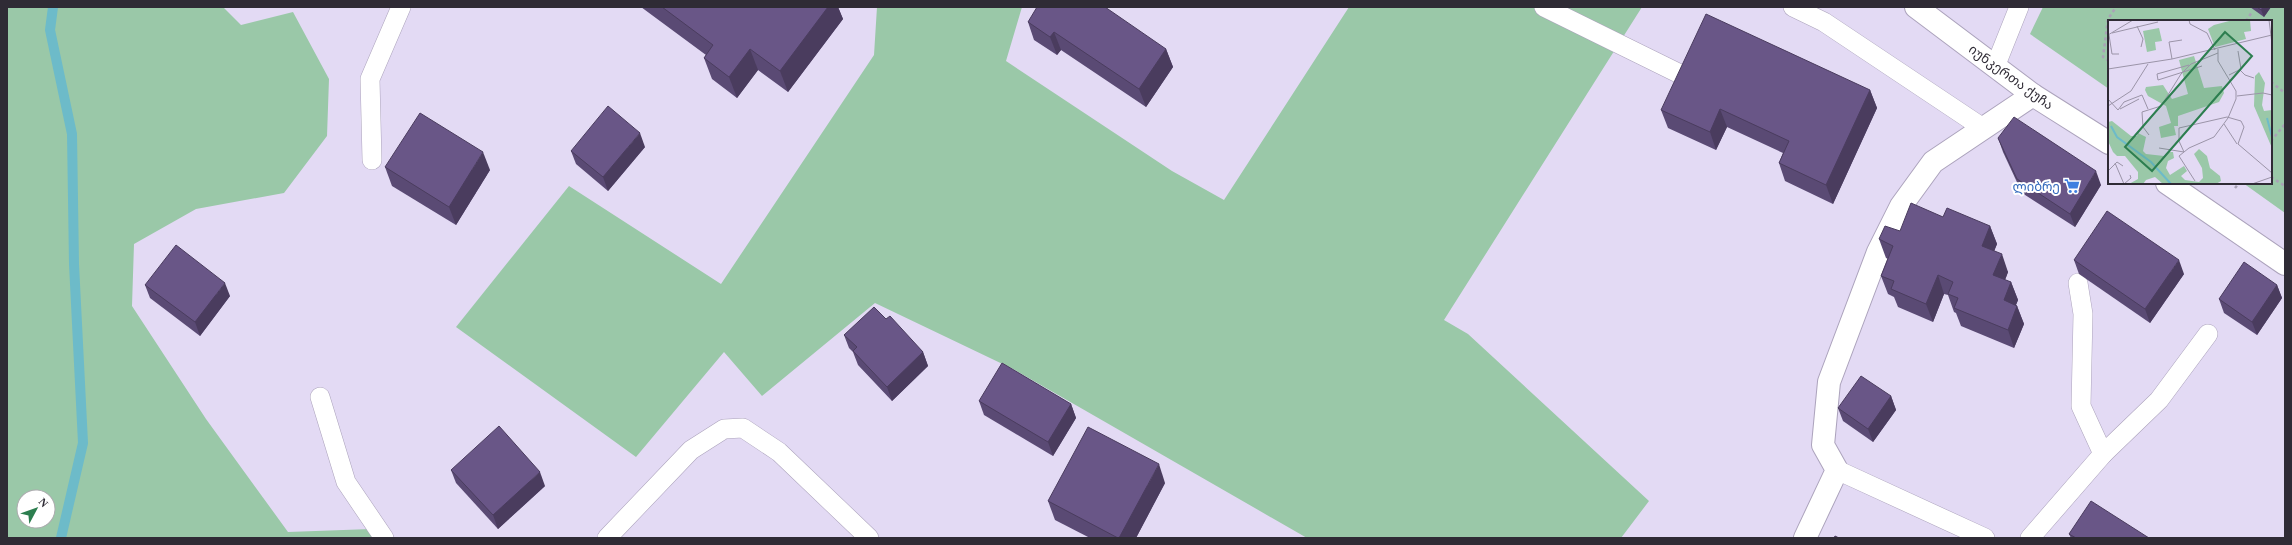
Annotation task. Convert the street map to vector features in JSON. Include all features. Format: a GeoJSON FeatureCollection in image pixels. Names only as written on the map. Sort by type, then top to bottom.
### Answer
{"type":"FeatureCollection","features":[{"type":"Feature","properties":{"kind":"street","name":"იუნკერთა ქუჩა"},"geometry":{"type":"LineString","coordinates":[[1916,7],[2033,95],[2108,142]]}},
{"type":"Feature","properties":{"kind":"street"},"geometry":{"type":"LineString","coordinates":[[1804,538],[1837,470],[1823,445],[1829,382],[1878,252],[1901,206],[1933,162],[2033,95]]}},
{"type":"Feature","properties":{"kind":"street"},"geometry":{"type":"LineString","coordinates":[[2168,184],[2285,264]]}},
{"type":"Feature","properties":{"kind":"lane"},"geometry":{"type":"LineString","coordinates":[[372,160],[370,79],[400,7]]}},
{"type":"Feature","properties":{"kind":"lane"},"geometry":{"type":"LineString","coordinates":[[1544,7],[1678,73]]}},
{"type":"Feature","properties":{"kind":"lane"},"geometry":{"type":"LineString","coordinates":[[1793,7],[1824,22],[1983,128]]}},
{"type":"Feature","properties":{"kind":"lane"},"geometry":{"type":"LineString","coordinates":[[1995,67],[2019,7]]}},
{"type":"Feature","properties":{"kind":"lane"},"geometry":{"type":"LineString","coordinates":[[2078,283],[2083,314],[2081,406],[2103,454]]}},
{"type":"Feature","properties":{"kind":"lane"},"geometry":{"type":"LineString","coordinates":[[2030,538],[2103,454],[2159,400],[2208,334]]}},
{"type":"Feature","properties":{"kind":"lane"},"geometry":{"type":"LineString","coordinates":[[320,396],[346,482],[384,538]]}},
{"type":"Feature","properties":{"kind":"lane"},"geometry":{"type":"LineString","coordinates":[[607,538],[691,450],[724,429],[743,428],[779,452],[869,538]]}},
{"type":"Feature","properties":{"kind":"lane"},"geometry":{"type":"LineString","coordinates":[[1837,470],[1985,538]]}},
{"type":"Feature","properties":{"kind":"path"},"geometry":{"type":"LineString","coordinates":[[2108,60],[2103,57],[2108,19],[2116,7]]}},
{"type":"Feature","properties":{"kind":"path"},"geometry":{"type":"LineString","coordinates":[[2247,20],[2252,12]]}},
{"type":"Feature","properties":{"kind":"path"},"geometry":{"type":"LineString","coordinates":[[2272,83],[2285,93]]}},
{"type":"Feature","properties":{"kind":"path"},"geometry":{"type":"LineString","coordinates":[[2272,140],[2285,124]]}},
{"type":"Feature","properties":{"kind":"path"},"geometry":{"type":"LineString","coordinates":[[2272,178],[2285,186]]}},
{"type":"Feature","properties":{"kind":"path"},"geometry":{"type":"LineString","coordinates":[[2235,188],[2238,184]]}},
{"type":"Feature","properties":{"kind":"green space"},"geometry":{"type":"Polygon","coordinates":[[[7,7],[223,7],[241,25],[293,12],[329,79],[327,136],[284,193],[196,209],[134,244],[132,306],[206,419],[288,532],[371,529],[376,538],[7,538],[7,7]]]}},
{"type":"Feature","properties":{"kind":"green space"},"geometry":{"type":"Polygon","coordinates":[[[877,7],[1022,7],[1006,61],[1172,171],[1224,200],[1349,7],[1642,7],[1444,320],[1468,334],[1649,501],[1621,538],[1307,538],[1013,369],[875,303],[762,396],[724,352],[636,457],[456,327],[569,186],[721,284],[874,55],[877,7]]]}},
{"type":"Feature","properties":{"kind":"green space"},"geometry":{"type":"Polygon","coordinates":[[[2043,7],[2285,7],[2285,213],[2244,184],[2272,184],[2272,20],[2108,20],[2108,88],[2030,34],[2043,7]]]}},
{"type":"Feature","properties":{"kind":"building"},"geometry":{"type":"Polygon","coordinates":[[[662,7],[828,7],[780,71],[750,49],[729,77],[704,58],[713,45],[662,7]]]}},
{"type":"Feature","properties":{"kind":"building"},"geometry":{"type":"Polygon","coordinates":[[[1037,7],[1105,7],[1166,49],[1139,89],[1054,32],[1050,37],[1028,22],[1037,7]]]}},
{"type":"Feature","properties":{"kind":"building"},"geometry":{"type":"Polygon","coordinates":[[[1706,14],[1870,90],[1826,185],[1779,163],[1789,141],[1720,109],[1710,132],[1661,110],[1706,14]]]}},
{"type":"Feature","properties":{"kind":"building"},"geometry":{"type":"Polygon","coordinates":[[[608,106],[640,133],[603,177],[571,151],[608,106]]]}},
{"type":"Feature","properties":{"kind":"building"},"geometry":{"type":"Polygon","coordinates":[[[420,113],[483,152],[449,207],[385,167],[420,113]]]}},
{"type":"Feature","properties":{"kind":"building"},"geometry":{"type":"Polygon","coordinates":[[[2014,117],[2096,171],[2070,214],[2017,179],[1998,138],[2014,117]]]}},
{"type":"Feature","properties":{"kind":"building"},"geometry":{"type":"Polygon","coordinates":[[[1911,203],[1943,217],[1947,208],[1990,226],[1982,246],[2002,254],[1993,275],[2011,282],[2004,300],[2017,306],[2008,330],[1954,308],[1958,298],[1948,294],[1953,282],[1938,275],[1926,304],[1891,289],[1894,281],[1881,276],[1893,246],[1879,239],[1885,226],[1900,231],[1911,203]]]}},
{"type":"Feature","properties":{"kind":"building"},"geometry":{"type":"Polygon","coordinates":[[[2107,211],[2179,260],[2145,309],[2074,260],[2107,211]]]}},
{"type":"Feature","properties":{"kind":"building"},"geometry":{"type":"Polygon","coordinates":[[[176,245],[225,283],[195,322],[145,285],[176,245]]]}},
{"type":"Feature","properties":{"kind":"building"},"geometry":{"type":"Polygon","coordinates":[[[2244,262],[2277,285],[2252,322],[2219,299],[2244,262]]]}},
{"type":"Feature","properties":{"kind":"building"},"geometry":{"type":"Polygon","coordinates":[[[874,307],[886,319],[890,316],[923,352],[887,387],[853,351],[857,347],[844,335],[874,307]]]}},
{"type":"Feature","properties":{"kind":"building"},"geometry":{"type":"Polygon","coordinates":[[[1002,363],[1071,404],[1048,442],[979,401],[1002,363]]]}},
{"type":"Feature","properties":{"kind":"building"},"geometry":{"type":"Polygon","coordinates":[[[1861,376],[1891,396],[1868,429],[1838,408],[1861,376]]]}},
{"type":"Feature","properties":{"kind":"building"},"geometry":{"type":"Polygon","coordinates":[[[499,426],[540,472],[493,515],[451,470],[499,426]]]}},
{"type":"Feature","properties":{"kind":"building"},"geometry":{"type":"Polygon","coordinates":[[[1088,427],[1159,464],[1119,538],[1048,501],[1088,427]]]}},
{"type":"Feature","properties":{"kind":"building"},"geometry":{"type":"Polygon","coordinates":[[[2091,501],[2149,538],[2076,538],[2069,534],[2091,501]]]}},
{"type":"Feature","properties":{"kind":"waterway"},"geometry":{"type":"LineString","coordinates":[[53,7],[50,30],[72,134],[74,264],[83,443],[61,538]]}},
{"type":"Feature","properties":{"kind":"place","name":"ლიბრე"},"geometry":{"type":"Point","coordinates":[2072,186]}}]}
